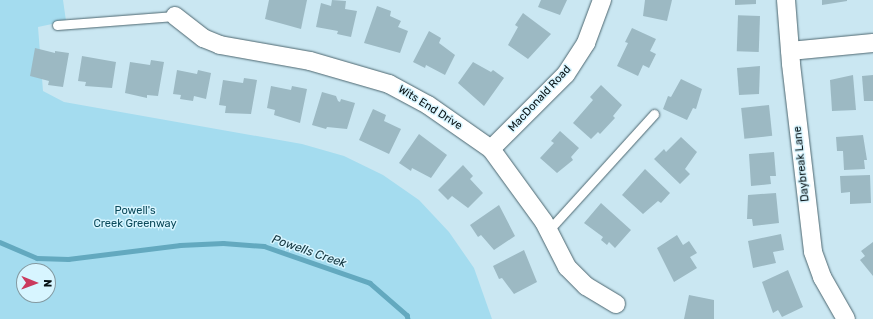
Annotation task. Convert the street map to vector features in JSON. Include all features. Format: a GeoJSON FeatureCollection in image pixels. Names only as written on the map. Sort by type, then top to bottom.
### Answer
{"type":"FeatureCollection","features":[{"type":"Feature","properties":{"kind":"street","name":"MacDonald Road"},"geometry":{"type":"LineString","coordinates":[[491,149],[566,74],[586,43],[602,0]]}},
{"type":"Feature","properties":{"kind":"street","name":"Daybreak Lane"},"geometry":{"type":"LineString","coordinates":[[786,0],[790,51],[813,252],[825,282],[846,319]]}},
{"type":"Feature","properties":{"kind":"street","name":"Wits End Drive"},"geometry":{"type":"LineString","coordinates":[[175,16],[202,38],[220,45],[310,61],[389,84],[428,105],[491,149],[524,193],[548,231],[567,267],[586,286],[616,304]]}},
{"type":"Feature","properties":{"kind":"street"},"geometry":{"type":"LineString","coordinates":[[790,51],[873,43]]}},
{"type":"Feature","properties":{"kind":"lane"},"geometry":{"type":"LineString","coordinates":[[57,26],[175,16]]}},
{"type":"Feature","properties":{"kind":"lane"},"geometry":{"type":"LineString","coordinates":[[548,231],[654,114]]}},
{"type":"Feature","properties":{"kind":"green space","name":"Powell's Creek Greenway"},"geometry":{"type":"Polygon","coordinates":[[[0,0],[63,0],[66,21],[38,27],[43,91],[64,102],[302,144],[344,156],[383,175],[419,200],[449,232],[474,268],[492,319],[0,319],[0,0]]]}},
{"type":"Feature","properties":{"kind":"building"},"geometry":{"type":"Polygon","coordinates":[[[269,0],[307,0],[301,29],[265,19],[269,0]]]}},
{"type":"Feature","properties":{"kind":"building"},"geometry":{"type":"Polygon","coordinates":[[[332,0],[346,1],[345,9],[357,11],[351,37],[337,34],[338,31],[316,27],[321,3],[331,6],[332,0]]]}},
{"type":"Feature","properties":{"kind":"building"},"geometry":{"type":"Polygon","coordinates":[[[541,0],[567,0],[560,15],[538,7],[541,0]]]}},
{"type":"Feature","properties":{"kind":"building"},"geometry":{"type":"Polygon","coordinates":[[[645,0],[672,0],[667,21],[643,16],[645,0]]]}},
{"type":"Feature","properties":{"kind":"building"},"geometry":{"type":"Polygon","coordinates":[[[735,0],[756,0],[756,4],[735,5],[735,0]]]}},
{"type":"Feature","properties":{"kind":"building"},"geometry":{"type":"Polygon","coordinates":[[[822,0],[847,0],[847,1],[822,5],[822,0]]]}},
{"type":"Feature","properties":{"kind":"building"},"geometry":{"type":"Polygon","coordinates":[[[377,6],[391,11],[390,16],[401,21],[398,27],[408,31],[400,53],[364,43],[377,6]]]}},
{"type":"Feature","properties":{"kind":"building"},"geometry":{"type":"Polygon","coordinates":[[[523,13],[551,34],[528,59],[508,45],[518,27],[515,25],[523,13]]]}},
{"type":"Feature","properties":{"kind":"building"},"geometry":{"type":"Polygon","coordinates":[[[738,15],[760,16],[759,52],[737,51],[738,15]]]}},
{"type":"Feature","properties":{"kind":"building"},"geometry":{"type":"Polygon","coordinates":[[[632,28],[656,39],[650,51],[656,54],[649,68],[643,65],[638,76],[617,66],[628,43],[625,42],[632,28]]]}},
{"type":"Feature","properties":{"kind":"building"},"geometry":{"type":"Polygon","coordinates":[[[429,31],[441,38],[439,43],[455,55],[445,75],[426,65],[425,68],[413,62],[429,31]]]}},
{"type":"Feature","properties":{"kind":"building"},"geometry":{"type":"Polygon","coordinates":[[[35,48],[55,53],[55,51],[69,53],[63,87],[48,85],[49,81],[30,76],[35,48]]]}},
{"type":"Feature","properties":{"kind":"building"},"geometry":{"type":"Polygon","coordinates":[[[82,56],[116,62],[112,88],[85,86],[86,82],[78,81],[82,56]]]}},
{"type":"Feature","properties":{"kind":"building"},"geometry":{"type":"Polygon","coordinates":[[[151,60],[164,62],[158,96],[147,95],[147,98],[125,93],[130,62],[150,65],[151,60]]]}},
{"type":"Feature","properties":{"kind":"building"},"geometry":{"type":"Polygon","coordinates":[[[473,62],[491,72],[493,70],[504,78],[484,106],[458,83],[473,62]]]}},
{"type":"Feature","properties":{"kind":"building"},"geometry":{"type":"Polygon","coordinates":[[[760,66],[759,94],[739,95],[737,68],[760,66]]]}},
{"type":"Feature","properties":{"kind":"building"},"geometry":{"type":"Polygon","coordinates":[[[177,70],[197,74],[198,70],[211,73],[206,99],[194,96],[193,101],[180,99],[181,95],[173,94],[177,70]]]}},
{"type":"Feature","properties":{"kind":"building"},"geometry":{"type":"Polygon","coordinates":[[[853,75],[856,110],[832,111],[830,80],[853,75]]]}},
{"type":"Feature","properties":{"kind":"building"},"geometry":{"type":"Polygon","coordinates":[[[873,75],[873,101],[864,101],[862,76],[873,75]]]}},
{"type":"Feature","properties":{"kind":"building"},"geometry":{"type":"Polygon","coordinates":[[[244,78],[257,80],[251,114],[225,113],[226,106],[219,105],[223,80],[243,83],[244,78]]]}},
{"type":"Feature","properties":{"kind":"building"},"geometry":{"type":"Polygon","coordinates":[[[681,79],[702,89],[696,109],[693,108],[687,120],[663,109],[668,96],[671,97],[681,79]]]}},
{"type":"Feature","properties":{"kind":"building"},"geometry":{"type":"Polygon","coordinates":[[[601,85],[622,105],[613,116],[615,118],[600,134],[598,132],[591,139],[573,123],[593,100],[590,97],[601,85]]]}},
{"type":"Feature","properties":{"kind":"building"},"geometry":{"type":"Polygon","coordinates":[[[271,86],[291,90],[292,86],[307,89],[300,123],[274,115],[275,110],[267,108],[271,86]]]}},
{"type":"Feature","properties":{"kind":"building"},"geometry":{"type":"Polygon","coordinates":[[[322,92],[336,96],[340,102],[341,99],[355,103],[347,129],[327,127],[326,129],[312,125],[322,92]]]}},
{"type":"Feature","properties":{"kind":"building"},"geometry":{"type":"Polygon","coordinates":[[[769,105],[772,136],[744,139],[741,108],[769,105]]]}},
{"type":"Feature","properties":{"kind":"building"},"geometry":{"type":"Polygon","coordinates":[[[373,109],[386,115],[384,121],[401,129],[389,154],[359,140],[373,109]]]}},
{"type":"Feature","properties":{"kind":"building"},"geometry":{"type":"Polygon","coordinates":[[[560,131],[579,148],[571,157],[573,160],[557,173],[540,158],[554,143],[551,141],[560,131]]]}},
{"type":"Feature","properties":{"kind":"building"},"geometry":{"type":"Polygon","coordinates":[[[419,134],[447,155],[431,178],[412,168],[411,171],[399,163],[419,134]]]}},
{"type":"Feature","properties":{"kind":"building"},"geometry":{"type":"Polygon","coordinates":[[[863,135],[867,160],[864,160],[865,169],[844,170],[843,151],[837,151],[836,137],[863,135]]]}},
{"type":"Feature","properties":{"kind":"building"},"geometry":{"type":"Polygon","coordinates":[[[681,137],[697,152],[685,169],[690,174],[680,184],[654,159],[664,149],[666,152],[681,137]]]}},
{"type":"Feature","properties":{"kind":"building"},"geometry":{"type":"Polygon","coordinates":[[[774,152],[776,176],[770,176],[771,184],[751,186],[749,154],[774,152]]]}},
{"type":"Feature","properties":{"kind":"building"},"geometry":{"type":"Polygon","coordinates":[[[463,165],[473,176],[470,179],[483,193],[468,208],[452,196],[448,200],[438,190],[463,165]]]}},
{"type":"Feature","properties":{"kind":"building"},"geometry":{"type":"Polygon","coordinates":[[[645,169],[670,193],[661,203],[658,201],[643,214],[622,195],[645,169]]]}},
{"type":"Feature","properties":{"kind":"building"},"geometry":{"type":"Polygon","coordinates":[[[870,175],[871,203],[850,204],[850,192],[841,193],[840,176],[870,175]]]}},
{"type":"Feature","properties":{"kind":"building"},"geometry":{"type":"Polygon","coordinates":[[[776,193],[779,223],[753,226],[752,219],[747,219],[748,195],[776,193]]]}},
{"type":"Feature","properties":{"kind":"building"},"geometry":{"type":"Polygon","coordinates":[[[601,203],[631,230],[615,248],[609,242],[607,245],[601,240],[603,237],[584,223],[601,203]]]}},
{"type":"Feature","properties":{"kind":"building"},"geometry":{"type":"Polygon","coordinates":[[[499,205],[515,236],[494,250],[481,235],[478,237],[470,225],[499,205]]]}},
{"type":"Feature","properties":{"kind":"building"},"geometry":{"type":"Polygon","coordinates":[[[781,234],[784,250],[773,252],[776,263],[753,268],[748,241],[781,234]]]}},
{"type":"Feature","properties":{"kind":"building"},"geometry":{"type":"Polygon","coordinates":[[[677,235],[683,245],[689,241],[697,253],[690,257],[697,268],[674,282],[657,248],[677,235]]]}},
{"type":"Feature","properties":{"kind":"building"},"geometry":{"type":"Polygon","coordinates":[[[873,242],[873,276],[860,260],[865,256],[861,251],[873,242]]]}},
{"type":"Feature","properties":{"kind":"building"},"geometry":{"type":"Polygon","coordinates":[[[524,250],[537,282],[514,294],[502,278],[499,279],[493,266],[524,250]]]}},
{"type":"Feature","properties":{"kind":"building"},"geometry":{"type":"Polygon","coordinates":[[[788,270],[803,307],[782,317],[778,310],[773,313],[762,282],[788,270]]]}},
{"type":"Feature","properties":{"kind":"building"},"geometry":{"type":"Polygon","coordinates":[[[689,295],[714,300],[714,319],[684,319],[689,295]]]}},
{"type":"Feature","properties":{"kind":"waterway","name":"Powells Creek"},"geometry":{"type":"LineString","coordinates":[[0,242],[37,258],[68,259],[180,245],[223,243],[264,246],[370,283],[407,315],[408,319]]}}]}
